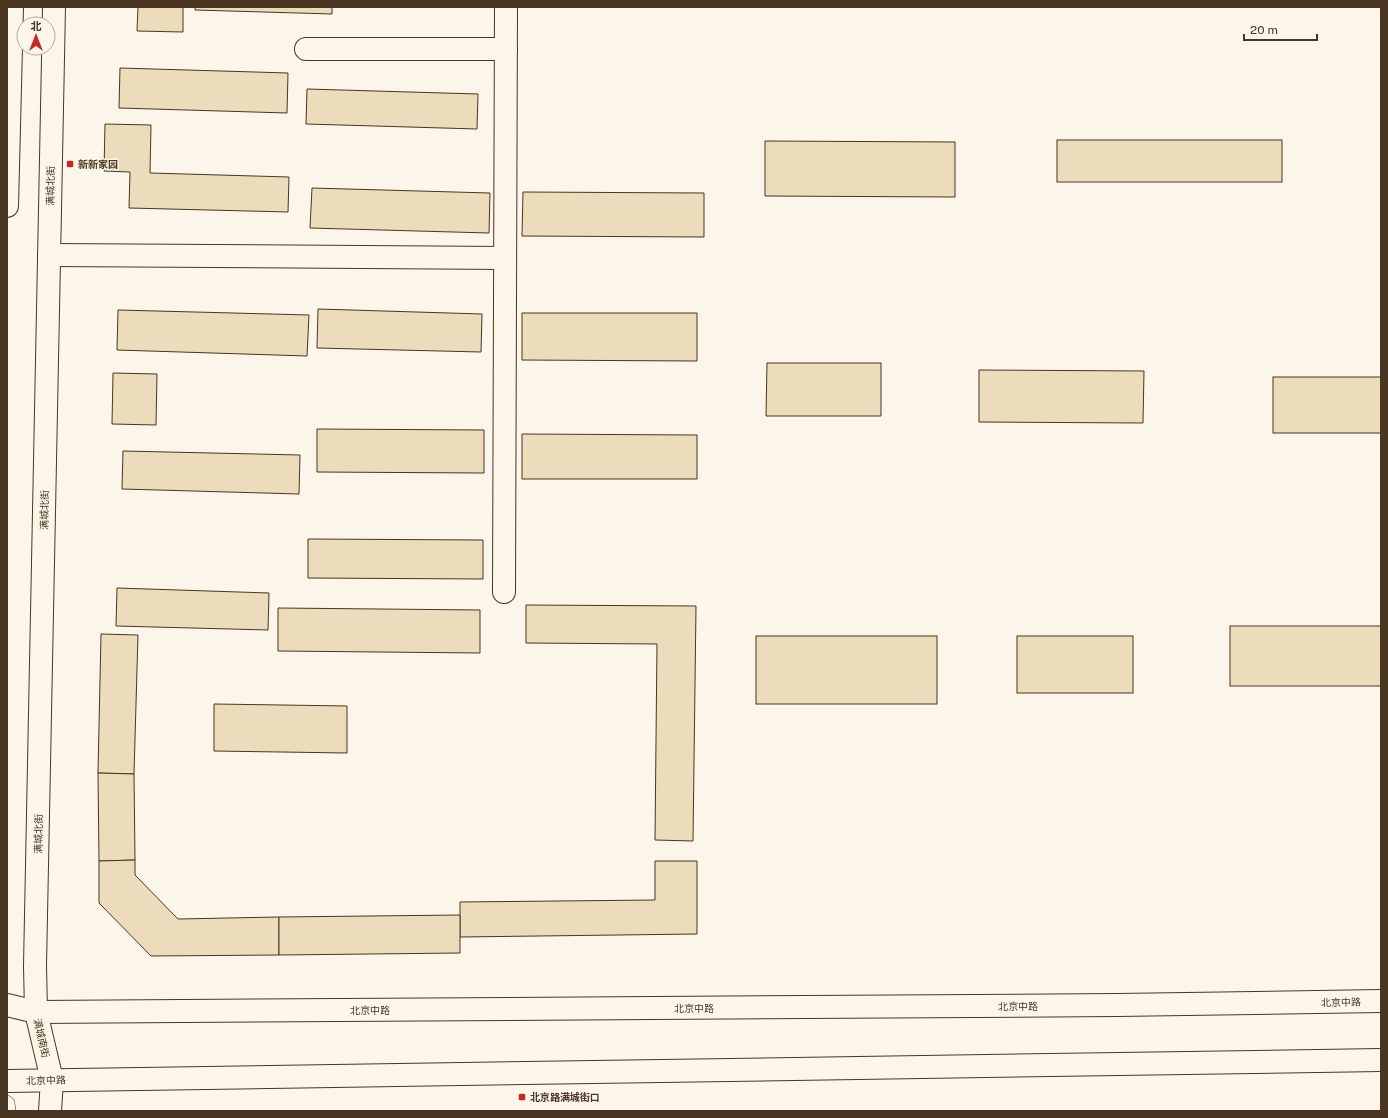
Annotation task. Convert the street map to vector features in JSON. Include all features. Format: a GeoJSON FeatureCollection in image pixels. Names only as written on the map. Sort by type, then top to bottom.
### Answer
{"type":"FeatureCollection","features":[{"type":"Feature","properties":{"kind":"main road"},"geometry":{"type":"LineString","coordinates":[[7,206],[12,7]]}},
{"type":"Feature","properties":{"kind":"main road","name":"满城北街"},"geometry":{"type":"LineString","coordinates":[[36,1012],[35,966],[54,7]]}},
{"type":"Feature","properties":{"kind":"main road"},"geometry":{"type":"LineString","coordinates":[[504,592],[506,7]]}},
{"type":"Feature","properties":{"kind":"main road"},"geometry":{"type":"LineString","coordinates":[[306,49],[506,49]]}},
{"type":"Feature","properties":{"kind":"main road"},"geometry":{"type":"LineString","coordinates":[[49,255],[505,258]]}},
{"type":"Feature","properties":{"kind":"main road","name":"北京中路"},"geometry":{"type":"LineString","coordinates":[[7,1005],[36,1012],[1381,1002]]}},
{"type":"Feature","properties":{"kind":"main road","name":"满城南街"},"geometry":{"type":"LineString","coordinates":[[36,1012],[52,1080],[50,1111]]}},
{"type":"Feature","properties":{"kind":"main road","name":"北京中路"},"geometry":{"type":"LineString","coordinates":[[7,1081],[1381,1060]]}},
{"type":"Feature","properties":{"kind":"lane"},"geometry":{"type":"LineString","coordinates":[[7,1102],[9,1103],[10,1111]]}},
{"type":"Feature","properties":{"kind":"building"},"geometry":{"type":"Polygon","coordinates":[[[138,7],[183,7],[183,32],[137,31],[138,7]]]}},
{"type":"Feature","properties":{"kind":"building"},"geometry":{"type":"Polygon","coordinates":[[[195,7],[332,7],[332,14],[195,10],[195,7]]]}},
{"type":"Feature","properties":{"kind":"building"},"geometry":{"type":"Polygon","coordinates":[[[120,68],[288,73],[287,113],[119,108],[120,68]]]}},
{"type":"Feature","properties":{"kind":"building"},"geometry":{"type":"Polygon","coordinates":[[[307,89],[478,94],[477,129],[306,124],[307,89]]]}},
{"type":"Feature","properties":{"kind":"building"},"geometry":{"type":"Polygon","coordinates":[[[105,124],[151,125],[150,173],[289,177],[288,212],[129,208],[130,172],[104,171],[105,124]]]}},
{"type":"Feature","properties":{"kind":"building"},"geometry":{"type":"Polygon","coordinates":[[[1057,140],[1282,140],[1282,182],[1057,182],[1057,140]]]}},
{"type":"Feature","properties":{"kind":"building"},"geometry":{"type":"Polygon","coordinates":[[[765,141],[955,142],[955,197],[765,196],[765,141]]]}},
{"type":"Feature","properties":{"kind":"building"},"geometry":{"type":"Polygon","coordinates":[[[312,188],[490,193],[489,233],[310,228],[312,188]]]}},
{"type":"Feature","properties":{"kind":"building"},"geometry":{"type":"Polygon","coordinates":[[[523,192],[704,193],[704,237],[522,236],[523,192]]]}},
{"type":"Feature","properties":{"kind":"building"},"geometry":{"type":"Polygon","coordinates":[[[318,309],[482,314],[481,352],[317,348],[318,309]]]}},
{"type":"Feature","properties":{"kind":"building"},"geometry":{"type":"Polygon","coordinates":[[[118,310],[309,315],[307,356],[117,350],[118,310]]]}},
{"type":"Feature","properties":{"kind":"building"},"geometry":{"type":"Polygon","coordinates":[[[522,313],[697,313],[697,361],[522,360],[522,313]]]}},
{"type":"Feature","properties":{"kind":"building"},"geometry":{"type":"Polygon","coordinates":[[[767,363],[881,363],[881,416],[766,416],[767,363]]]}},
{"type":"Feature","properties":{"kind":"building"},"geometry":{"type":"Polygon","coordinates":[[[979,370],[1144,371],[1143,423],[979,422],[979,370]]]}},
{"type":"Feature","properties":{"kind":"building"},"geometry":{"type":"Polygon","coordinates":[[[113,373],[157,374],[156,425],[112,424],[113,373]]]}},
{"type":"Feature","properties":{"kind":"building"},"geometry":{"type":"Polygon","coordinates":[[[1273,377],[1381,377],[1381,433],[1273,433],[1273,377]]]}},
{"type":"Feature","properties":{"kind":"building"},"geometry":{"type":"Polygon","coordinates":[[[317,429],[484,430],[484,473],[317,472],[317,429]]]}},
{"type":"Feature","properties":{"kind":"building"},"geometry":{"type":"Polygon","coordinates":[[[522,434],[697,435],[697,479],[522,479],[522,434]]]}},
{"type":"Feature","properties":{"kind":"building"},"geometry":{"type":"Polygon","coordinates":[[[123,451],[300,455],[299,494],[122,489],[123,451]]]}},
{"type":"Feature","properties":{"kind":"building"},"geometry":{"type":"Polygon","coordinates":[[[308,539],[483,540],[483,579],[308,578],[308,539]]]}},
{"type":"Feature","properties":{"kind":"building"},"geometry":{"type":"Polygon","coordinates":[[[117,588],[269,593],[268,630],[116,626],[117,588]]]}},
{"type":"Feature","properties":{"kind":"building"},"geometry":{"type":"Polygon","coordinates":[[[526,605],[696,606],[693,841],[655,840],[657,644],[526,643],[526,605]]]}},
{"type":"Feature","properties":{"kind":"building"},"geometry":{"type":"Polygon","coordinates":[[[278,608],[480,610],[480,653],[278,651],[278,608]]]}},
{"type":"Feature","properties":{"kind":"building"},"geometry":{"type":"Polygon","coordinates":[[[1230,626],[1381,626],[1381,686],[1230,686],[1230,626]]]}},
{"type":"Feature","properties":{"kind":"building"},"geometry":{"type":"Polygon","coordinates":[[[101,634],[138,635],[134,774],[98,773],[101,634]]]}},
{"type":"Feature","properties":{"kind":"building"},"geometry":{"type":"Polygon","coordinates":[[[756,636],[937,636],[937,704],[756,704],[756,636]]]}},
{"type":"Feature","properties":{"kind":"building"},"geometry":{"type":"Polygon","coordinates":[[[1017,636],[1133,636],[1133,693],[1017,693],[1017,636]]]}},
{"type":"Feature","properties":{"kind":"building"},"geometry":{"type":"Polygon","coordinates":[[[214,704],[347,706],[347,753],[214,751],[214,704]]]}},
{"type":"Feature","properties":{"kind":"building"},"geometry":{"type":"Polygon","coordinates":[[[98,773],[134,774],[135,860],[99,861],[98,773]]]}},
{"type":"Feature","properties":{"kind":"building"},"geometry":{"type":"Polygon","coordinates":[[[135,860],[135,875],[178,919],[279,917],[279,955],[151,956],[99,903],[99,861],[135,860]]]}},
{"type":"Feature","properties":{"kind":"building"},"geometry":{"type":"Polygon","coordinates":[[[655,861],[697,861],[697,934],[460,937],[460,902],[655,900],[655,861]]]}},
{"type":"Feature","properties":{"kind":"building"},"geometry":{"type":"Polygon","coordinates":[[[460,915],[460,953],[279,955],[279,917],[460,915]]]}},
{"type":"Feature","properties":{"kind":"place","name":"新新家园"},"geometry":{"type":"Point","coordinates":[70,164]}},
{"type":"Feature","properties":{"kind":"place","name":"北京路满城街口"},"geometry":{"type":"Point","coordinates":[522,1097]}}]}
